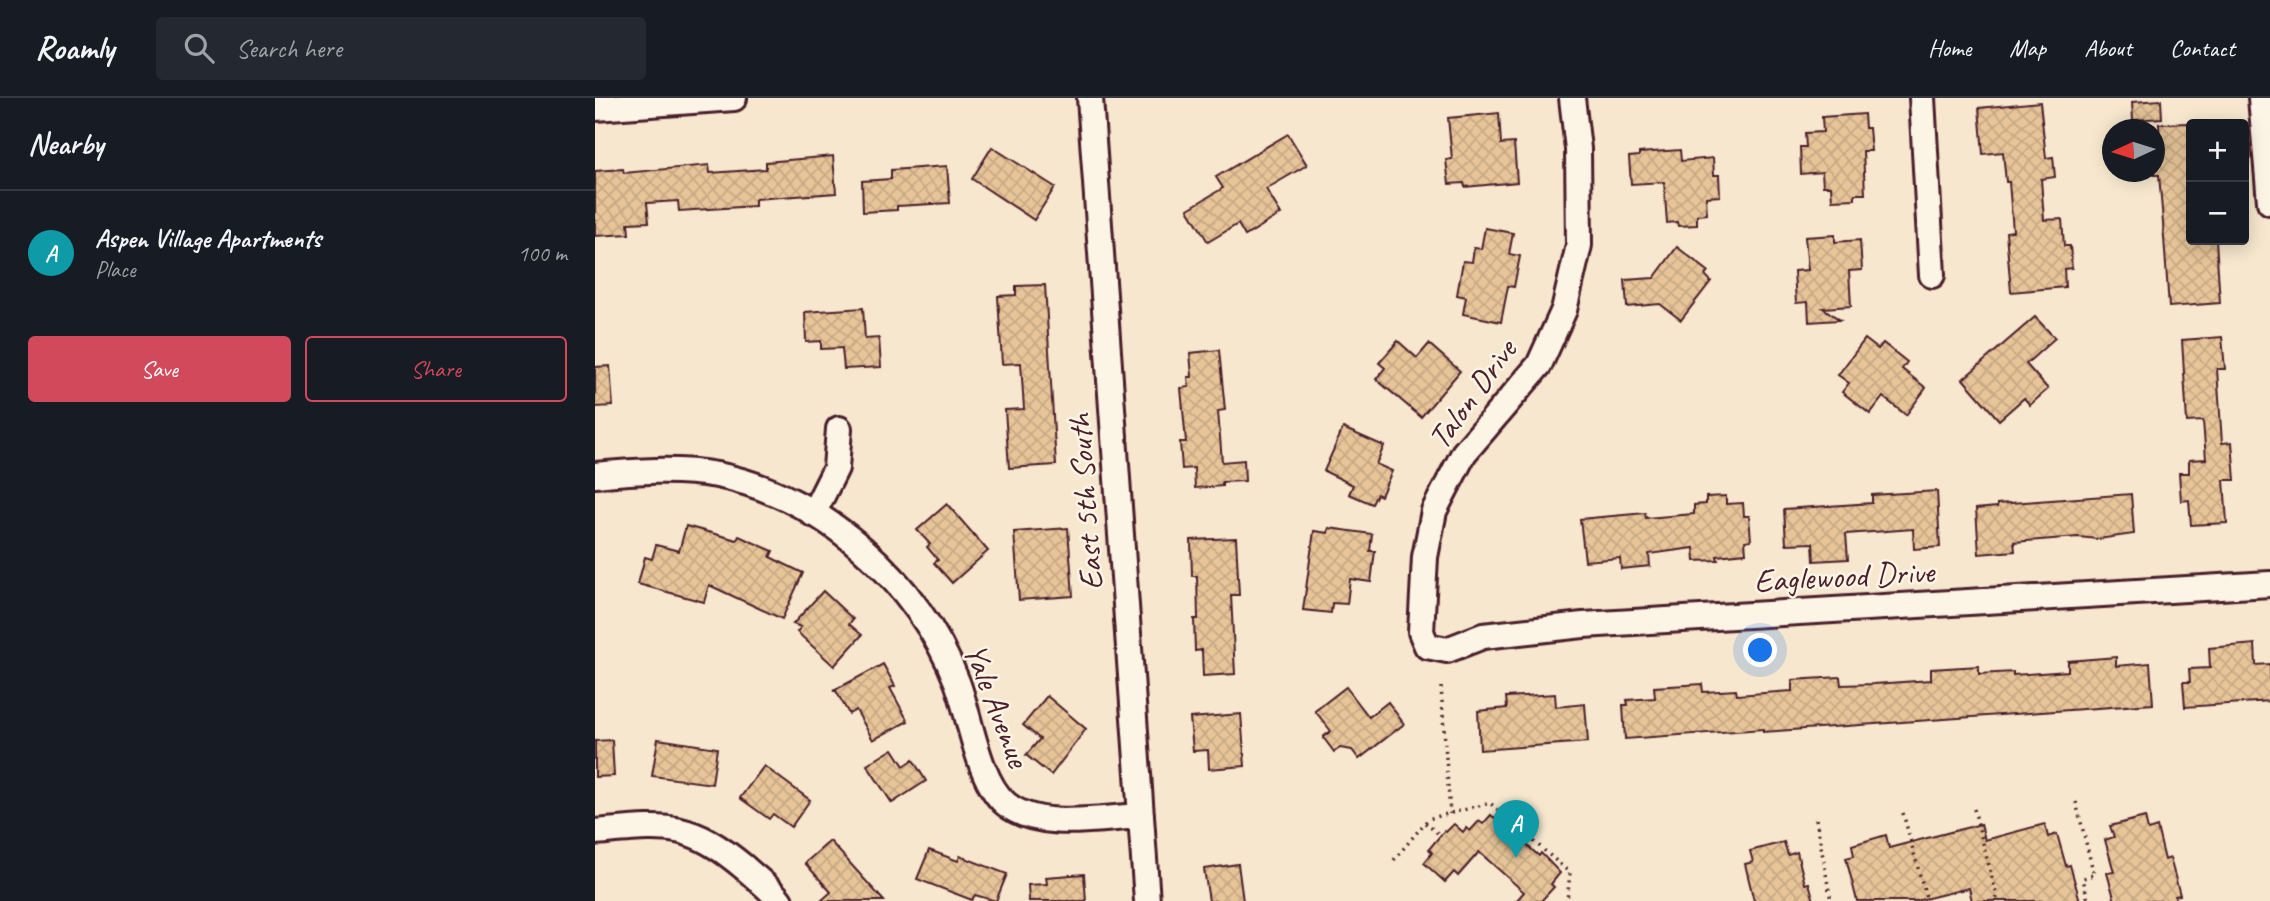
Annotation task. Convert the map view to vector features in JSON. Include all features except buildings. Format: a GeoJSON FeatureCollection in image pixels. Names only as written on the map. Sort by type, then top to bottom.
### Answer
{"type":"FeatureCollection","features":[{"type":"Feature","properties":{"kind":"street"},"geometry":{"type":"LineString","coordinates":[[595,108],[734,98]]}},
{"type":"Feature","properties":{"kind":"street","name":"East 5th South"},"geometry":{"type":"LineString","coordinates":[[1090,98],[1146,901]]}},
{"type":"Feature","properties":{"kind":"street","name":"Talon Drive"},"geometry":{"type":"LineString","coordinates":[[1426,645],[1421,632],[1425,557],[1434,511],[1464,453],[1539,365],[1564,310],[1579,245],[1578,149],[1572,98]]}},
{"type":"Feature","properties":{"kind":"street"},"geometry":{"type":"LineString","coordinates":[[1922,98],[1932,275]]}},
{"type":"Feature","properties":{"kind":"street"},"geometry":{"type":"LineString","coordinates":[[2261,98],[2270,202]]}},
{"type":"Feature","properties":{"kind":"street"},"geometry":{"type":"LineString","coordinates":[[813,514],[836,468],[839,429]]}},
{"type":"Feature","properties":{"kind":"street","name":"Yale Avenue"},"geometry":{"type":"LineString","coordinates":[[595,475],[633,471],[717,475],[770,491],[813,514],[879,562],[911,600],[957,680],[980,762],[995,791],[1008,806],[1041,820],[1141,816]]}},
{"type":"Feature","properties":{"kind":"street","name":"Eaglewood Drive"},"geometry":{"type":"LineString","coordinates":[[1426,645],[1447,650],[1483,636],[1583,625],[2270,584]]}},
{"type":"Feature","properties":{"kind":"street"},"geometry":{"type":"LineString","coordinates":[[595,832],[667,828],[689,831],[741,865],[780,901]]}},
{"type":"Feature","properties":{"kind":"path"},"geometry":{"type":"LineString","coordinates":[[1441,687],[1450,814]]}},
{"type":"Feature","properties":{"kind":"path"},"geometry":{"type":"LineString","coordinates":[[2076,802],[2094,875],[2083,878],[2088,901]]}},
{"type":"Feature","properties":{"kind":"path"},"geometry":{"type":"LineString","coordinates":[[1394,860],[1428,819],[1490,803],[1570,873],[1567,901]]}},
{"type":"Feature","properties":{"kind":"path"},"geometry":{"type":"LineString","coordinates":[[1974,809],[1996,901]]}},
{"type":"Feature","properties":{"kind":"path"},"geometry":{"type":"LineString","coordinates":[[1903,813],[1927,901]]}},
{"type":"Feature","properties":{"kind":"path"},"geometry":{"type":"LineString","coordinates":[[1816,819],[1831,901]]}},
{"type":"Feature","properties":{"kind":"path"},"geometry":{"type":"LineString","coordinates":[[1425,823],[1440,835]]}},
{"type":"Feature","properties":{"kind":"path"},"geometry":{"type":"LineString","coordinates":[[1527,845],[1532,839]]}},
{"type":"Feature","properties":{"kind":"place","name":"Aspen Village Apartments"},"geometry":{"type":"Point","coordinates":[1516,858]}}]}
